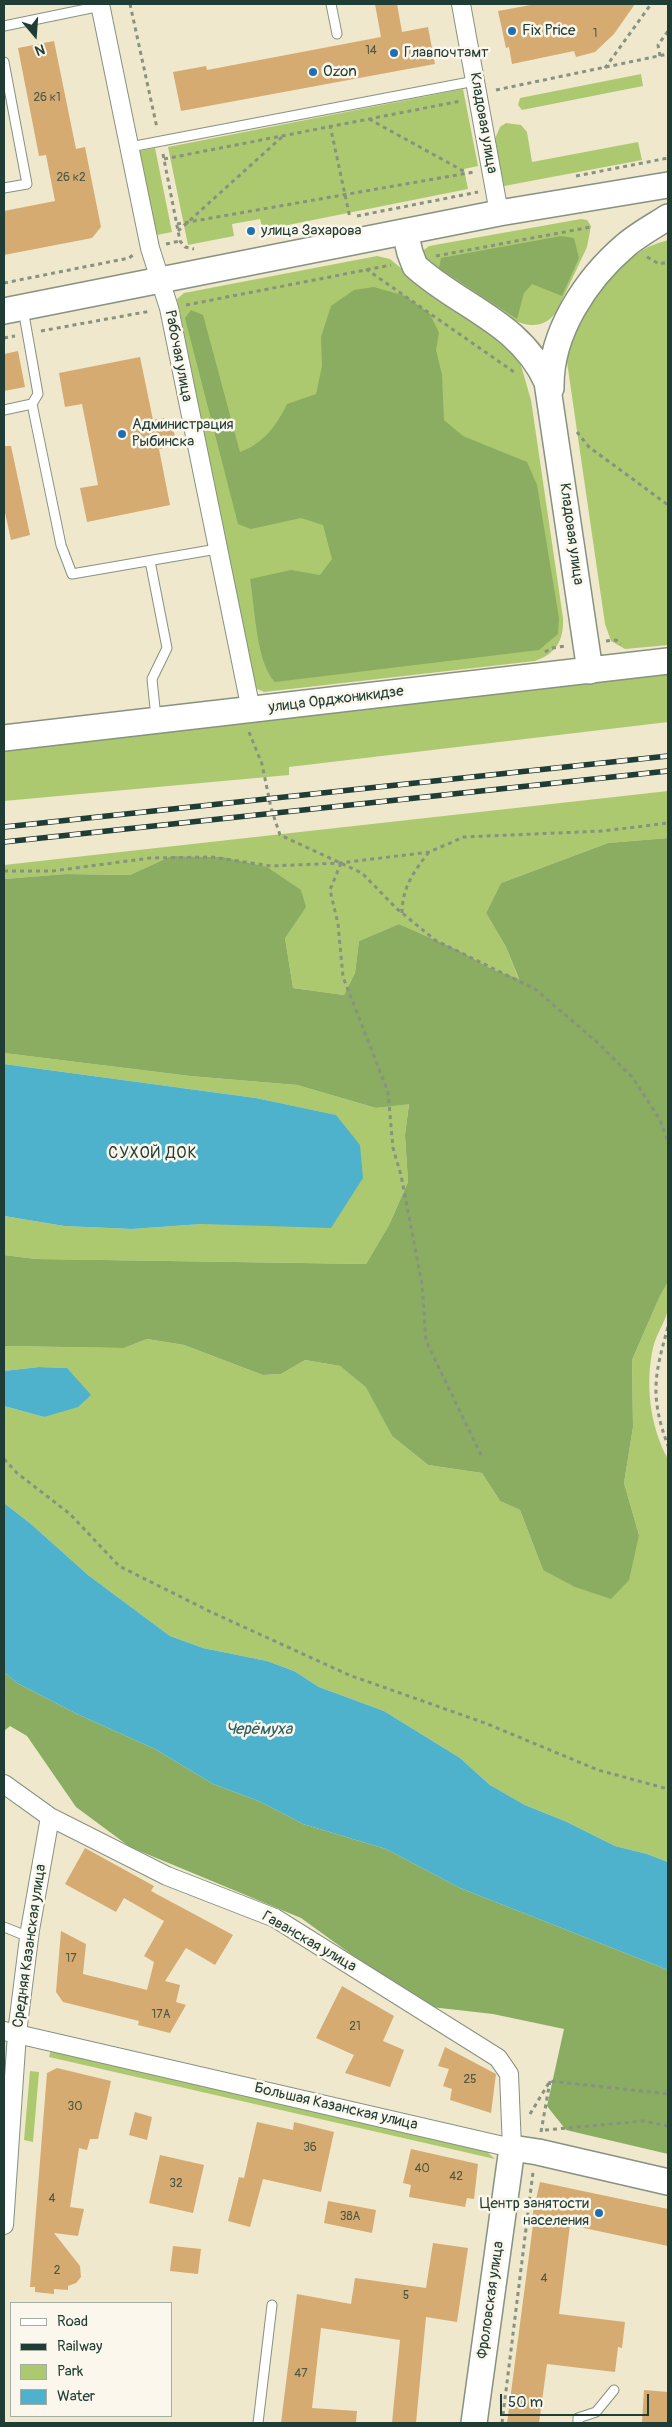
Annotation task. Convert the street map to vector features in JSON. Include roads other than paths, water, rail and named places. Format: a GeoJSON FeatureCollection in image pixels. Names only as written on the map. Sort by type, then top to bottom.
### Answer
{"type":"FeatureCollection","features":[{"type":"Feature","properties":{"kind":"street","name":"Кладовая улица"},"geometry":{"type":"LineString","coordinates":[[461,4],[497,202]]}},
{"type":"Feature","properties":{"kind":"street","name":"Рабочая улица"},"geometry":{"type":"LineString","coordinates":[[100,5],[150,248],[169,308],[217,549],[246,710]]}},
{"type":"Feature","properties":{"kind":"street"},"geometry":{"type":"LineString","coordinates":[[13,309],[405,232],[497,202],[668,185]]}},
{"type":"Feature","properties":{"kind":"street"},"geometry":{"type":"LineString","coordinates":[[405,232],[412,260],[421,270],[504,327],[518,334],[540,336],[558,328],[572,312],[600,271],[626,245],[668,217]]}},
{"type":"Feature","properties":{"kind":"street"},"geometry":{"type":"LineString","coordinates":[[551,398],[552,366],[555,350],[572,312]]}},
{"type":"Feature","properties":{"kind":"street"},"geometry":{"type":"LineString","coordinates":[[504,327],[535,357],[547,382],[551,398]]}},
{"type":"Feature","properties":{"kind":"street","name":"Кладовая улица"},"geometry":{"type":"LineString","coordinates":[[551,398],[590,671]]}},
{"type":"Feature","properties":{"kind":"street","name":"улица Орджоникидзе"},"geometry":{"type":"LineString","coordinates":[[4,738],[668,661]]}},
{"type":"Feature","properties":{"kind":"street","name":"Гаванская улица"},"geometry":{"type":"LineString","coordinates":[[4,1784],[50,1817],[167,1876],[275,1918],[498,2058],[509,2074],[512,2148]]}},
{"type":"Feature","properties":{"kind":"street","name":"Средняя Казанская улица"},"geometry":{"type":"LineString","coordinates":[[4,2225],[11,2032],[50,1817]]}},
{"type":"Feature","properties":{"kind":"street","name":"Большая Казанская улица"},"geometry":{"type":"LineString","coordinates":[[11,2032],[512,2148],[540,2141],[668,2182]]}},
{"type":"Feature","properties":{"kind":"street","name":"Фроловская улица"},"geometry":{"type":"LineString","coordinates":[[474,2423],[512,2148]]}},
{"type":"Feature","properties":{"kind":"lane"},"geometry":{"type":"LineString","coordinates":[[331,4],[337,34]]}},
{"type":"Feature","properties":{"kind":"lane"},"geometry":{"type":"LineString","coordinates":[[4,26],[100,5]]}},
{"type":"Feature","properties":{"kind":"lane"},"geometry":{"type":"LineString","coordinates":[[4,63],[27,184],[4,188]]}},
{"type":"Feature","properties":{"kind":"lane"},"geometry":{"type":"LineString","coordinates":[[130,147],[475,81]]}},
{"type":"Feature","properties":{"kind":"lane"},"geometry":{"type":"LineString","coordinates":[[13,309],[27,334],[38,394],[32,404],[61,545],[72,574],[217,549]]}},
{"type":"Feature","properties":{"kind":"lane"},"geometry":{"type":"LineString","coordinates":[[4,410],[32,404]]}},
{"type":"Feature","properties":{"kind":"lane"},"geometry":{"type":"LineString","coordinates":[[150,561],[167,648],[152,679],[156,721]]}},
{"type":"Feature","properties":{"kind":"lane"},"geometry":{"type":"LineString","coordinates":[[4,1927],[29,1937]]}},
{"type":"Feature","properties":{"kind":"lane"},"geometry":{"type":"LineString","coordinates":[[258,2423],[272,2305]]}},
{"type":"Feature","properties":{"kind":"lane"},"geometry":{"type":"LineString","coordinates":[[578,2423],[578,2418],[596,2412],[614,2390]]}},
{"type":"Feature","properties":{"kind":"water"},"geometry":{"type":"Polygon","coordinates":[[[4,1064],[256,1098],[336,1115],[360,1145],[363,1178],[331,1228],[202,1224],[132,1229],[64,1226],[4,1216],[4,1064]]]}},
{"type":"Feature","properties":{"kind":"water"},"geometry":{"type":"Polygon","coordinates":[[[39,1367],[67,1368],[91,1395],[78,1407],[44,1417],[4,1406],[4,1371],[39,1367]]]}},
{"type":"Feature","properties":{"kind":"water","name":"Черёмуха"},"geometry":{"type":"Polygon","coordinates":[[[4,1503],[31,1524],[88,1575],[170,1636],[203,1648],[267,1661],[294,1671],[319,1687],[384,1711],[460,1758],[490,1785],[525,1805],[567,1822],[615,1846],[647,1854],[668,1862],[668,1970],[460,1888],[386,1849],[303,1824],[261,1802],[213,1784],[155,1749],[77,1714],[17,1683],[4,1672],[4,1503]]]}},
{"type":"Feature","properties":{"kind":"railway"},"geometry":{"type":"LineString","coordinates":[[4,827],[668,756]]}},
{"type":"Feature","properties":{"kind":"railway"},"geometry":{"type":"LineString","coordinates":[[4,842],[668,771]]}},
{"type":"Feature","properties":{"kind":"place","name":"Fix Price"},"geometry":{"type":"Point","coordinates":[512,31]}},
{"type":"Feature","properties":{"kind":"place","name":"Главпочтамт"},"geometry":{"type":"Point","coordinates":[394,53]}},
{"type":"Feature","properties":{"kind":"place","name":"Ozon"},"geometry":{"type":"Point","coordinates":[313,72]}},
{"type":"Feature","properties":{"kind":"place","name":"улица Захарова"},"geometry":{"type":"Point","coordinates":[251,231]}},
{"type":"Feature","properties":{"kind":"place","name":"Администрация Рыбинска"},"geometry":{"type":"Point","coordinates":[122,434]}},
{"type":"Feature","properties":{"kind":"place","name":"Центр занятости населения"},"geometry":{"type":"Point","coordinates":[599,2213]}},
{"type":"Feature","properties":{"kind":"district","name":"СУХОЙ ДОК"},"geometry":{"type":"Point","coordinates":[153,1154]}}]}
